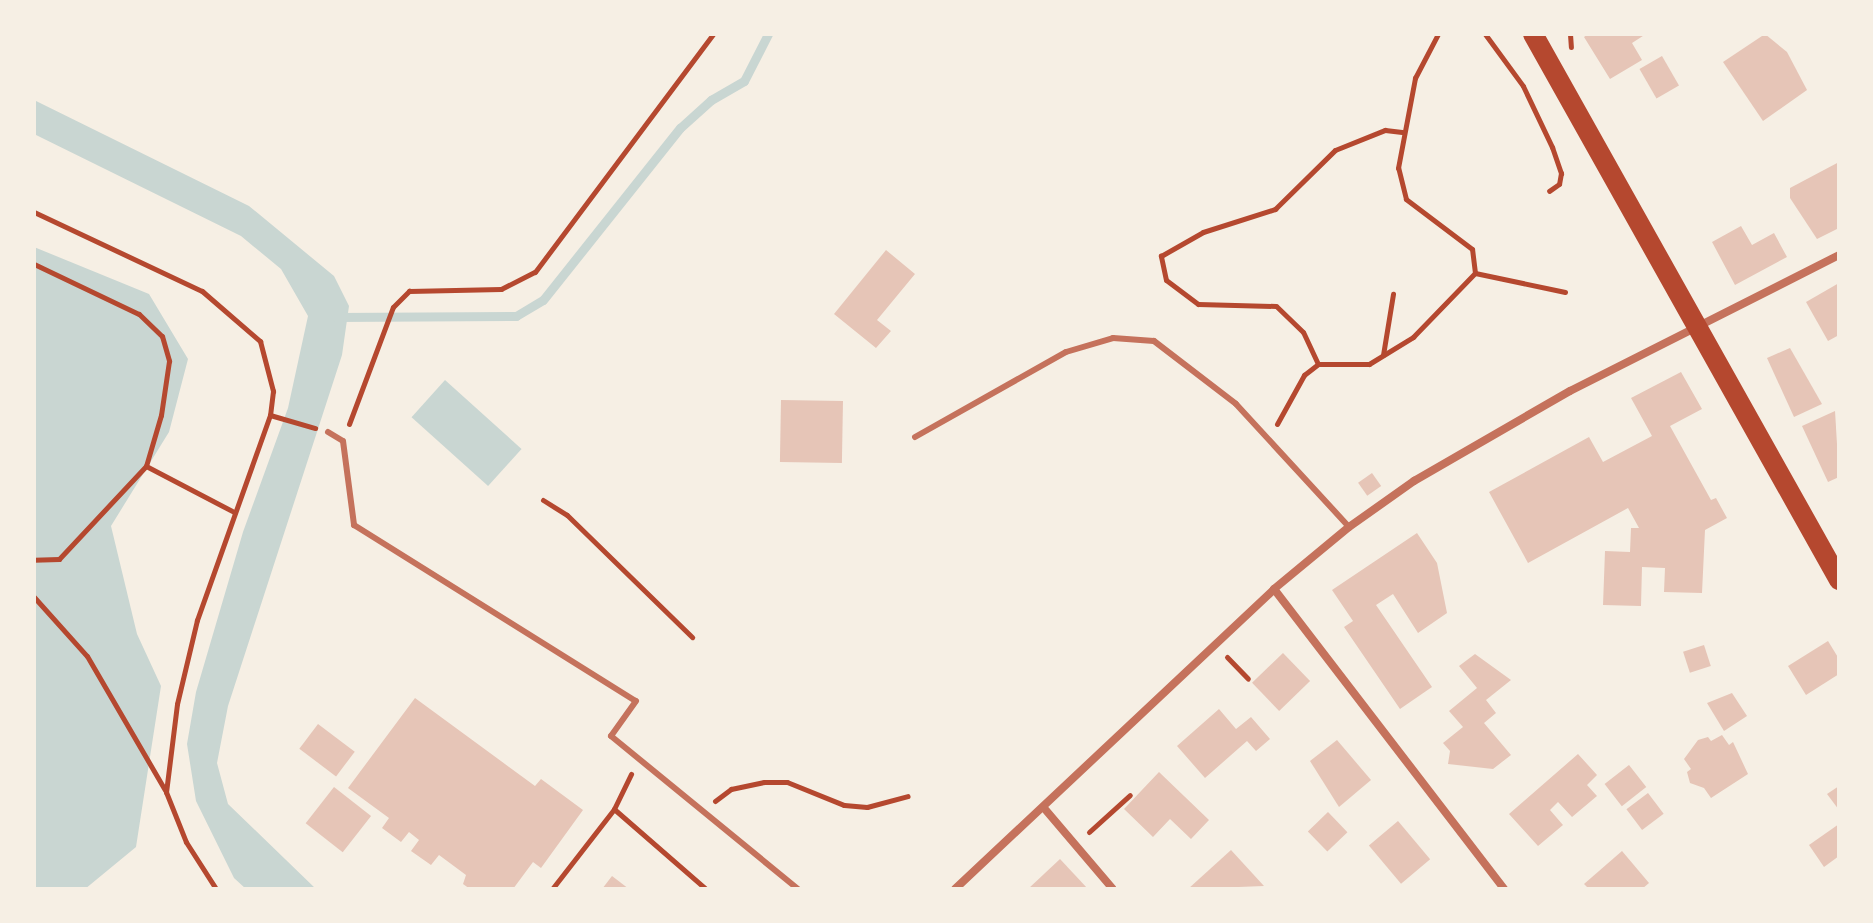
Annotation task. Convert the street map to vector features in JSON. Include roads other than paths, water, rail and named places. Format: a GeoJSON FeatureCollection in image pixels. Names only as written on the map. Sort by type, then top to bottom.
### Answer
{"type":"FeatureCollection","features":[{"type":"Feature","properties":{"kind":"main road"},"geometry":{"type":"LineString","coordinates":[[1533,34],[1700,324],[1839,580]]}},
{"type":"Feature","properties":{"kind":"street"},"geometry":{"type":"LineString","coordinates":[[955,889],[1274,589],[1349,527],[1414,481],[1570,391],[1839,255]]}},
{"type":"Feature","properties":{"kind":"street"},"geometry":{"type":"LineString","coordinates":[[1274,589],[1504,889]]}},
{"type":"Feature","properties":{"kind":"street"},"geometry":{"type":"LineString","coordinates":[[1044,808],[1113,889]]}},
{"type":"Feature","properties":{"kind":"lane"},"geometry":{"type":"LineString","coordinates":[[915,437],[1066,352],[1113,338],[1154,341],[1192,365],[1269,441],[1349,527]]}},
{"type":"Feature","properties":{"kind":"lane"},"geometry":{"type":"LineString","coordinates":[[328,432],[343,441],[354,525],[636,701],[611,736],[798,889]]}},
{"type":"Feature","properties":{"kind":"waterway"},"geometry":{"type":"LineString","coordinates":[[336,317],[516,316],[543,300],[680,128],[711,100],[744,81],[768,34]]}}]}
